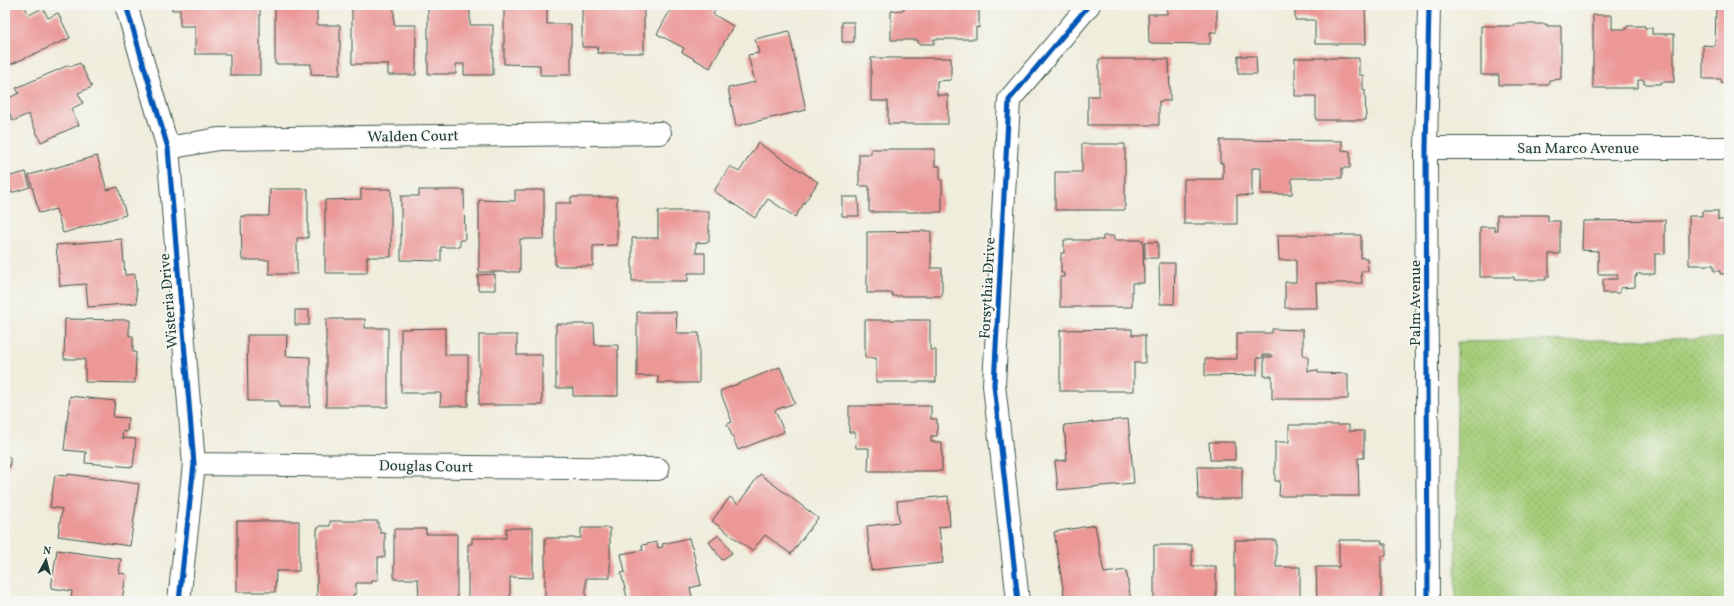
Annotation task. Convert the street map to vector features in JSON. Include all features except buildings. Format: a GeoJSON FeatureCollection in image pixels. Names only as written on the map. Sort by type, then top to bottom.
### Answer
{"type":"FeatureCollection","features":[{"type":"Feature","properties":{"kind":"street","name":"Wisteria Drive"},"geometry":{"type":"LineString","coordinates":[[126,5],[168,148],[194,464],[179,601]]}},
{"type":"Feature","properties":{"kind":"street","name":"Forsythia Drive"},"geometry":{"type":"LineString","coordinates":[[1018,601],[994,385],[1009,100],[1089,5]]}},
{"type":"Feature","properties":{"kind":"street","name":"Palm Avenue"},"geometry":{"type":"LineString","coordinates":[[1428,601],[1426,148],[1429,5]]}},
{"type":"Feature","properties":{"kind":"street","name":"Walden Court"},"geometry":{"type":"LineString","coordinates":[[168,148],[218,139],[660,133]]}},
{"type":"Feature","properties":{"kind":"street","name":"San Marco Avenue"},"geometry":{"type":"LineString","coordinates":[[1426,148],[1729,148]]}},
{"type":"Feature","properties":{"kind":"street","name":"Douglas Court"},"geometry":{"type":"LineString","coordinates":[[194,464],[658,469]]}},
{"type":"Feature","properties":{"kind":"green space"},"geometry":{"type":"Polygon","coordinates":[[[1729,338],[1729,601],[1456,601],[1457,342],[1729,338]]]}},
{"type":"Feature","properties":{"kind":"cycle path"},"geometry":{"type":"LineString","coordinates":[[126,5],[168,148],[194,464],[179,601]]}},
{"type":"Feature","properties":{"kind":"cycle path"},"geometry":{"type":"LineString","coordinates":[[1018,601],[994,385],[1009,100],[1089,5]]}},
{"type":"Feature","properties":{"kind":"cycle path"},"geometry":{"type":"LineString","coordinates":[[1428,601],[1426,148],[1429,5]]}}]}
